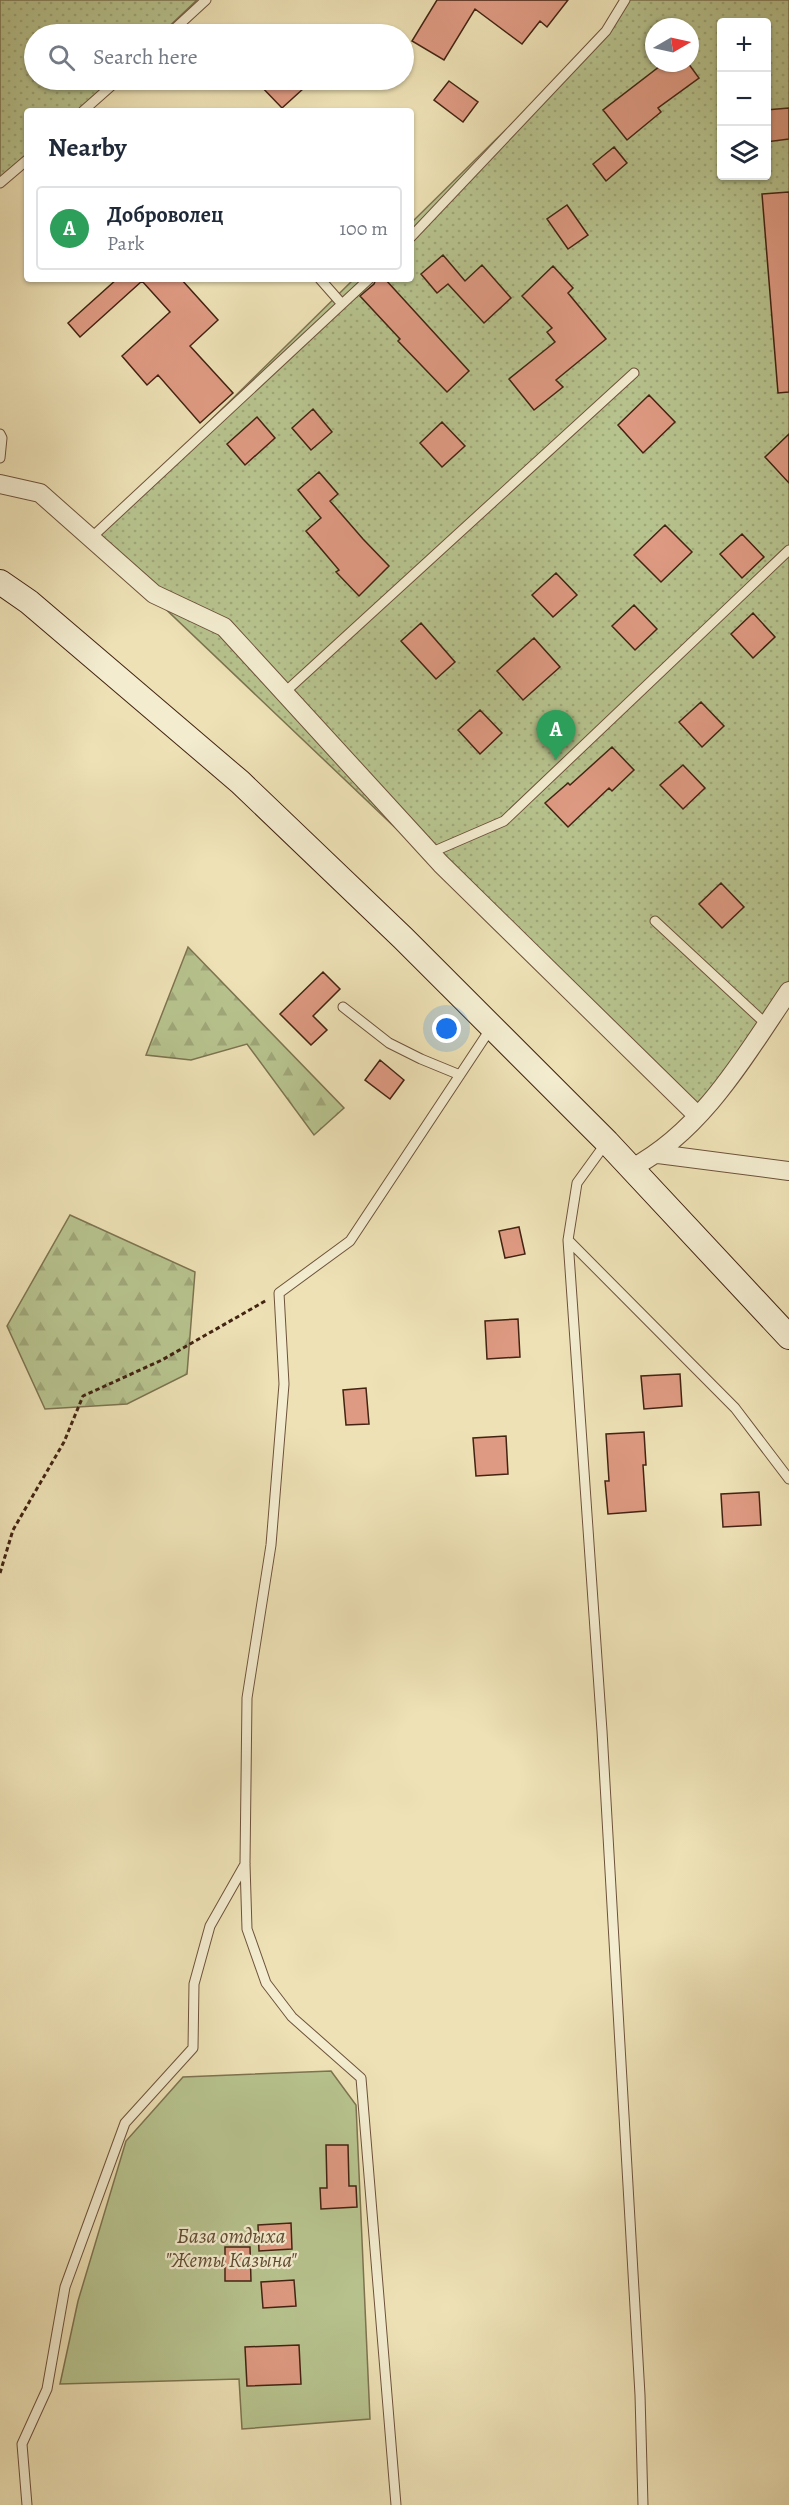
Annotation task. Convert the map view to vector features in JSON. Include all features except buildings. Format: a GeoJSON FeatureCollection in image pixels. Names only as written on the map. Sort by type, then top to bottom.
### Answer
{"type":"FeatureCollection","features":[{"type":"Feature","properties":{"kind":"main road"},"geometry":{"type":"LineString","coordinates":[[0,582],[29,602],[240,782],[403,938],[607,1142],[789,1337]]}},
{"type":"Feature","properties":{"kind":"street"},"geometry":{"type":"LineString","coordinates":[[0,483],[40,493],[154,594],[224,627],[430,853],[697,1115]]}},
{"type":"Feature","properties":{"kind":"street"},"geometry":{"type":"LineString","coordinates":[[632,1168],[658,1154],[722,1089],[789,991]]}},
{"type":"Feature","properties":{"kind":"street"},"geometry":{"type":"LineString","coordinates":[[658,1154],[789,1171]]}},
{"type":"Feature","properties":{"kind":"lane"},"geometry":{"type":"LineString","coordinates":[[180,24],[206,0]]}},
{"type":"Feature","properties":{"kind":"lane"},"geometry":{"type":"LineString","coordinates":[[414,234],[606,31],[625,0]]}},
{"type":"Feature","properties":{"kind":"lane"},"geometry":{"type":"LineString","coordinates":[[86,108],[107,90]]}},
{"type":"Feature","properties":{"kind":"lane"},"geometry":{"type":"LineString","coordinates":[[0,183],[24,163]]}},
{"type":"Feature","properties":{"kind":"lane"},"geometry":{"type":"LineString","coordinates":[[323,282],[342,304]]}},
{"type":"Feature","properties":{"kind":"lane"},"geometry":{"type":"LineString","coordinates":[[91,538],[366,282]]}},
{"type":"Feature","properties":{"kind":"lane"},"geometry":{"type":"LineString","coordinates":[[284,693],[634,373]]}},
{"type":"Feature","properties":{"kind":"lane"},"geometry":{"type":"LineString","coordinates":[[0,434],[2,438],[0,458]]}},
{"type":"Feature","properties":{"kind":"lane"},"geometry":{"type":"LineString","coordinates":[[430,853],[504,821],[789,550]]}},
{"type":"Feature","properties":{"kind":"lane"},"geometry":{"type":"LineString","coordinates":[[655,921],[766,1024]]}},
{"type":"Feature","properties":{"kind":"lane"},"geometry":{"type":"LineString","coordinates":[[343,1007],[389,1043],[421,1059],[460,1074]]}},
{"type":"Feature","properties":{"kind":"lane"},"geometry":{"type":"LineString","coordinates":[[396,2505],[361,2078],[292,2016],[266,1983],[247,1929],[245,1864],[247,1698],[271,1545],[284,1384],[279,1293],[350,1241],[491,1027]]}},
{"type":"Feature","properties":{"kind":"lane"},"geometry":{"type":"LineString","coordinates":[[607,1142],[578,1183],[568,1240],[602,1731],[640,2395],[643,2505]]}},
{"type":"Feature","properties":{"kind":"lane"},"geometry":{"type":"LineString","coordinates":[[568,1240],[735,1408],[789,1479]]}},
{"type":"Feature","properties":{"kind":"lane"},"geometry":{"type":"LineString","coordinates":[[27,2505],[22,2444],[46,2389],[65,2287],[125,2123],[193,2048],[194,1984],[210,1926],[245,1864]]}},
{"type":"Feature","properties":{"kind":"path"},"geometry":{"type":"LineString","coordinates":[[0,1573],[13,1530],[64,1442],[83,1396],[162,1360],[279,1293]]}},
{"type":"Feature","properties":{"kind":"green space"},"geometry":{"type":"Polygon","coordinates":[[[0,0],[197,0],[172,24],[24,24],[24,90],[101,90],[80,108],[24,108],[24,157],[0,178],[0,0]]]}},
{"type":"Feature","properties":{"kind":"green space"},"geometry":{"type":"Polygon","coordinates":[[[625,0],[789,0],[789,982],[766,1024],[697,1115],[91,538],[351,282],[414,282],[414,220],[606,31],[625,0]]]}},
{"type":"Feature","properties":{"kind":"green space"},"geometry":{"type":"Polygon","coordinates":[[[188,947],[344,1108],[314,1135],[247,1044],[191,1060],[146,1055],[188,947]]]}},
{"type":"Feature","properties":{"kind":"green space"},"geometry":{"type":"Polygon","coordinates":[[[70,1215],[195,1272],[187,1374],[127,1404],[45,1409],[7,1326],[70,1215]]]}},
{"type":"Feature","properties":{"kind":"green space","name":"База отдыха \"Жеты Казына\""},"geometry":{"type":"Polygon","coordinates":[[[331,2071],[356,2105],[370,2419],[242,2429],[239,2379],[60,2384],[78,2301],[126,2141],[183,2077],[331,2071]]]}},
{"type":"Feature","properties":{"kind":"place","name":"Доброволец"},"geometry":{"type":"Point","coordinates":[556,760]}}]}
